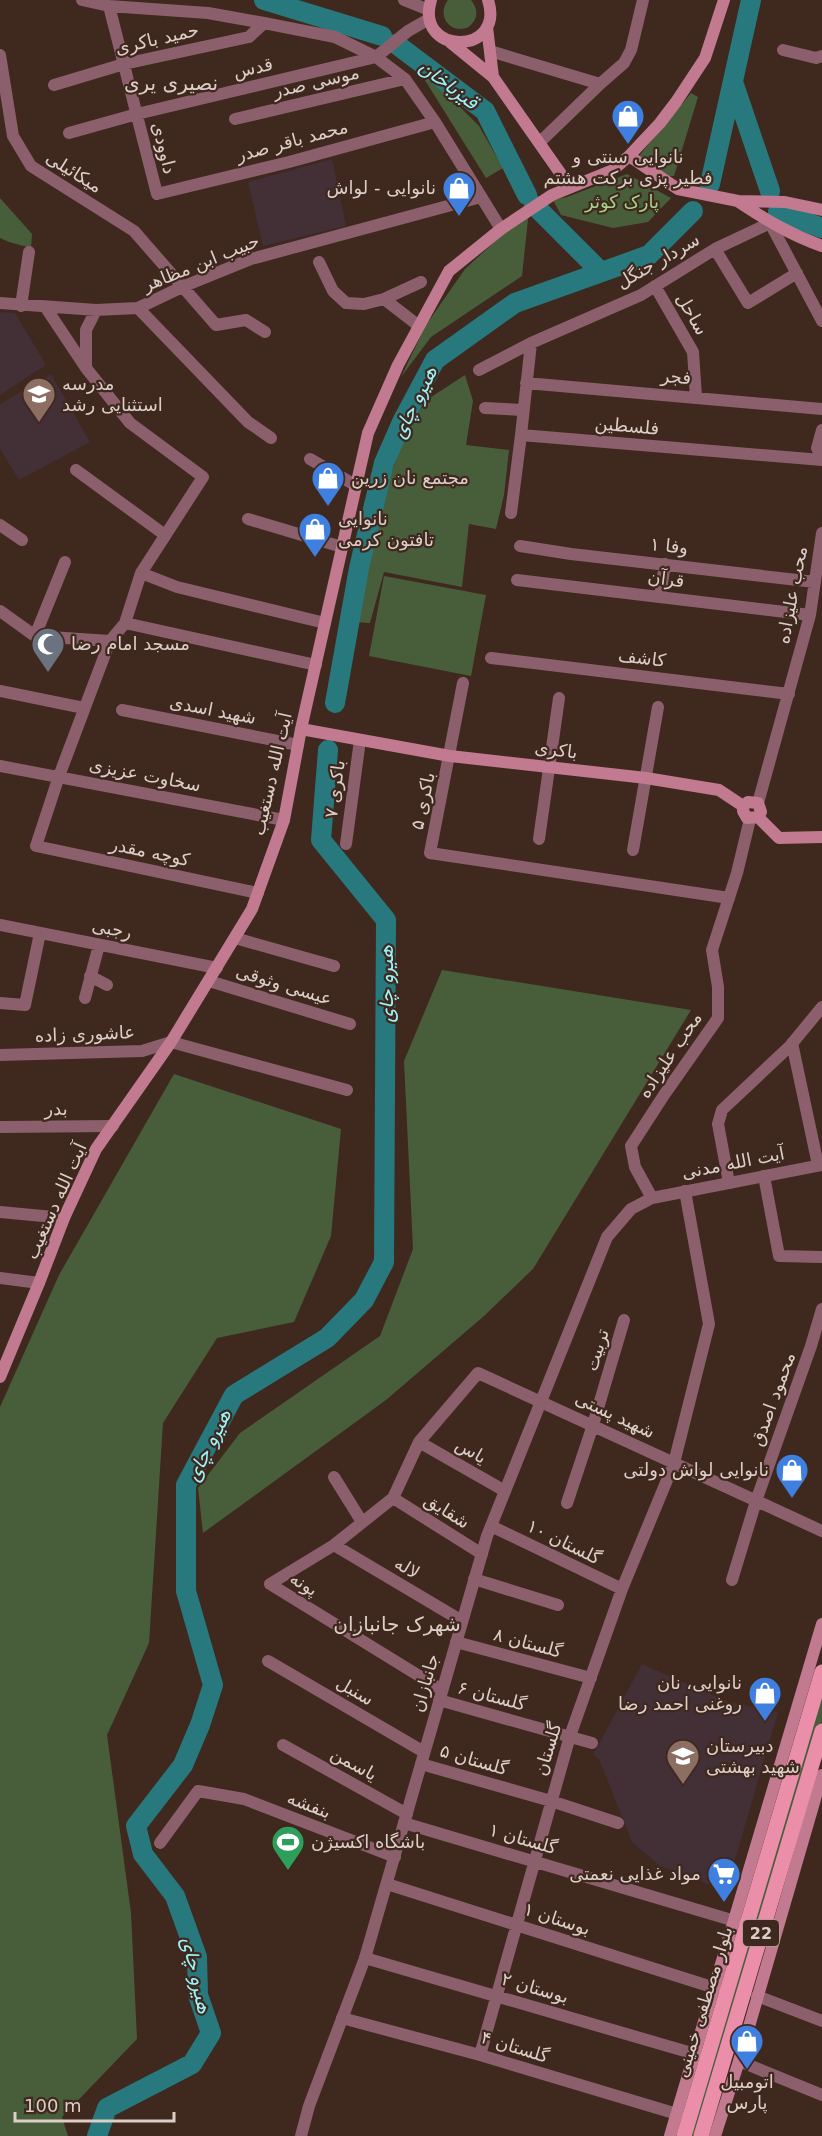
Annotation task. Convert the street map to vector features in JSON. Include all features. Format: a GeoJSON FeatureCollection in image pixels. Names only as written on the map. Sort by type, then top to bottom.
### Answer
{"type":"FeatureCollection","features":[{"type":"Feature","properties":{"kind":"main road"},"geometry":{"type":"LineString","coordinates":[[489,0],[491,10],[487,27],[494,77]]}},
{"type":"Feature","properties":{"kind":"main road"},"geometry":{"type":"LineString","coordinates":[[430,10],[434,29],[441,37],[494,77],[570,187],[613,170],[629,156],[676,102],[705,57],[724,0]]}},
{"type":"Feature","properties":{"kind":"main road"},"geometry":{"type":"LineString","coordinates":[[450,42],[471,41],[487,27]]}},
{"type":"Feature","properties":{"kind":"main road"},"geometry":{"type":"LineString","coordinates":[[629,156],[678,189],[738,201],[785,202],[822,210]]}},
{"type":"Feature","properties":{"kind":"main road","name":"آیت الله دستغیب"},"geometry":{"type":"LineString","coordinates":[[0,1377],[64,1218],[96,1149],[171,1042],[252,909],[284,820],[301,729],[368,433],[398,365],[449,271],[526,211],[570,187]]}},
{"type":"Feature","properties":{"kind":"main road"},"geometry":{"type":"LineString","coordinates":[[738,201],[770,223],[796,237],[822,246]]}},
{"type":"Feature","properties":{"kind":"main road","name":"باکری"},"geometry":{"type":"LineString","coordinates":[[301,729],[450,756],[646,778],[719,790],[743,806]]}},
{"type":"Feature","properties":{"kind":"main road"},"geometry":{"type":"LineString","coordinates":[[754,818],[761,812],[758,803],[748,802],[743,806],[744,815],[754,818],[779,838],[822,837]]}},
{"type":"Feature","properties":{"kind":"main road"},"geometry":{"type":"LineString","coordinates":[[670,2136],[822,1624]]}},
{"type":"Feature","properties":{"kind":"main road","name":"بلوار مصطفی خمینی"},"geometry":{"type":"LineString","coordinates":[[684,2136],[822,1672]]}},
{"type":"Feature","properties":{"kind":"main road","name":"بلوار مصطفی خمینی"},"geometry":{"type":"LineString","coordinates":[[701,2136],[811,1788],[822,1731]]}},
{"type":"Feature","properties":{"kind":"main road"},"geometry":{"type":"LineString","coordinates":[[811,1788],[822,1775]]}},
{"type":"Feature","properties":{"kind":"main road"},"geometry":{"type":"LineString","coordinates":[[715,2136],[758,1996],[785,1874]]}},
{"type":"Feature","properties":{"kind":"street"},"geometry":{"type":"LineString","coordinates":[[82,0],[109,6],[208,13],[264,22],[335,37],[376,57],[405,79],[435,122],[501,229]]}},
{"type":"Feature","properties":{"kind":"street"},"geometry":{"type":"LineString","coordinates":[[376,57],[430,10],[404,0]]}},
{"type":"Feature","properties":{"kind":"street"},"geometry":{"type":"LineString","coordinates":[[540,142],[624,63],[631,50],[643,0]]}},
{"type":"Feature","properties":{"kind":"street","name":"داوودی"},"geometry":{"type":"LineString","coordinates":[[109,6],[157,194]]}},
{"type":"Feature","properties":{"kind":"street","name":"حمید باکری"},"geometry":{"type":"LineString","coordinates":[[54,85],[124,64],[249,37],[264,22]]}},
{"type":"Feature","properties":{"kind":"street"},"geometry":{"type":"LineString","coordinates":[[783,50],[816,58],[822,56]]}},
{"type":"Feature","properties":{"kind":"street"},"geometry":{"type":"LineString","coordinates":[[490,51],[600,84]]}},
{"type":"Feature","properties":{"kind":"street","name":"میکائیلی"},"geometry":{"type":"LineString","coordinates":[[0,55],[13,136],[31,166],[134,231],[216,325],[246,320],[265,332]]}},
{"type":"Feature","properties":{"kind":"street","name":"قدس"},"geometry":{"type":"LineString","coordinates":[[69,134],[137,114],[376,57]]}},
{"type":"Feature","properties":{"kind":"street","name":"موسی صدر"},"geometry":{"type":"LineString","coordinates":[[235,119],[405,79]]}},
{"type":"Feature","properties":{"kind":"street","name":"محمد باقر صدر"},"geometry":{"type":"LineString","coordinates":[[157,194],[289,162],[435,122]]}},
{"type":"Feature","properties":{"kind":"street","name":"حبیب ابن مظاهر"},"geometry":{"type":"LineString","coordinates":[[0,303],[96,310],[138,308],[182,287],[251,260],[481,197]]}},
{"type":"Feature","properties":{"kind":"street"},"geometry":{"type":"LineString","coordinates":[[770,223],[822,321]]}},
{"type":"Feature","properties":{"kind":"street","name":"سردار جنگل"},"geometry":{"type":"LineString","coordinates":[[479,370],[531,343],[641,295],[715,249],[770,223]]}},
{"type":"Feature","properties":{"kind":"street"},"geometry":{"type":"LineString","coordinates":[[715,249],[748,303],[797,273]]}},
{"type":"Feature","properties":{"kind":"street"},"geometry":{"type":"LineString","coordinates":[[21,306],[29,252]]}},
{"type":"Feature","properties":{"kind":"street"},"geometry":{"type":"LineString","coordinates":[[319,262],[333,291],[346,303],[364,304],[384,299],[421,282]]}},
{"type":"Feature","properties":{"kind":"street","name":"ساحل"},"geometry":{"type":"LineString","coordinates":[[655,286],[693,352],[696,397]]}},
{"type":"Feature","properties":{"kind":"street"},"geometry":{"type":"LineString","coordinates":[[384,299],[419,326]]}},
{"type":"Feature","properties":{"kind":"street"},"geometry":{"type":"LineString","coordinates":[[46,308],[86,368],[130,423],[203,477],[141,573],[125,623],[110,641],[59,776]]}},
{"type":"Feature","properties":{"kind":"street"},"geometry":{"type":"LineString","coordinates":[[138,308],[248,422],[271,438]]}},
{"type":"Feature","properties":{"kind":"street"},"geometry":{"type":"LineString","coordinates":[[86,368],[86,330],[96,310]]}},
{"type":"Feature","properties":{"kind":"street"},"geometry":{"type":"LineString","coordinates":[[511,513],[531,343]]}},
{"type":"Feature","properties":{"kind":"street","name":"فجر"},"geometry":{"type":"LineString","coordinates":[[526,383],[822,409]]}},
{"type":"Feature","properties":{"kind":"street"},"geometry":{"type":"LineString","coordinates":[[485,408],[523,410]]}},
{"type":"Feature","properties":{"kind":"street"},"geometry":{"type":"LineString","coordinates":[[822,430],[817,448],[822,460]]}},
{"type":"Feature","properties":{"kind":"street","name":"فلسطین"},"geometry":{"type":"LineString","coordinates":[[521,435],[822,460]]}},
{"type":"Feature","properties":{"kind":"street"},"geometry":{"type":"LineString","coordinates":[[310,459],[355,485]]}},
{"type":"Feature","properties":{"kind":"street"},"geometry":{"type":"LineString","coordinates":[[76,470],[165,534]]}},
{"type":"Feature","properties":{"kind":"street"},"geometry":{"type":"LineString","coordinates":[[248,519],[342,547]]}},
{"type":"Feature","properties":{"kind":"street"},"geometry":{"type":"LineString","coordinates":[[0,525],[22,540]]}},
{"type":"Feature","properties":{"kind":"street","name":"محب علیزاده"},"geometry":{"type":"LineString","coordinates":[[758,803],[810,615],[822,534]]}},
{"type":"Feature","properties":{"kind":"street","name":"وفا ۱"},"geometry":{"type":"LineString","coordinates":[[520,546],[815,582]]}},
{"type":"Feature","properties":{"kind":"street"},"geometry":{"type":"LineString","coordinates":[[35,636],[65,562]]}},
{"type":"Feature","properties":{"kind":"street"},"geometry":{"type":"LineString","coordinates":[[660,596],[665,564]]}},
{"type":"Feature","properties":{"kind":"street"},"geometry":{"type":"LineString","coordinates":[[141,573],[177,587],[325,623]]}},
{"type":"Feature","properties":{"kind":"street","name":"قرآن"},"geometry":{"type":"LineString","coordinates":[[517,580],[810,615]]}},
{"type":"Feature","properties":{"kind":"street"},"geometry":{"type":"LineString","coordinates":[[0,611],[35,636],[110,641]]}},
{"type":"Feature","properties":{"kind":"street"},"geometry":{"type":"LineString","coordinates":[[125,623],[316,665]]}},
{"type":"Feature","properties":{"kind":"street","name":"کاشف"},"geometry":{"type":"LineString","coordinates":[[491,658],[789,694]]}},
{"type":"Feature","properties":{"kind":"street","name":"باکری ۵"},"geometry":{"type":"LineString","coordinates":[[463,683],[430,854],[729,898]]}},
{"type":"Feature","properties":{"kind":"street"},"geometry":{"type":"LineString","coordinates":[[0,691],[84,708]]}},
{"type":"Feature","properties":{"kind":"street"},"geometry":{"type":"LineString","coordinates":[[539,839],[559,698]]}},
{"type":"Feature","properties":{"kind":"street"},"geometry":{"type":"LineString","coordinates":[[633,850],[658,707]]}},
{"type":"Feature","properties":{"kind":"street","name":"شهید اسدی"},"geometry":{"type":"LineString","coordinates":[[122,710],[298,745]]}},
{"type":"Feature","properties":{"kind":"street","name":"باکری ۷"},"geometry":{"type":"LineString","coordinates":[[346,844],[360,740]]}},
{"type":"Feature","properties":{"kind":"street","name":"سخاوت عزیزی"},"geometry":{"type":"LineString","coordinates":[[0,766],[284,820]]}},
{"type":"Feature","properties":{"kind":"street","name":"کوچه مقدر"},"geometry":{"type":"LineString","coordinates":[[59,776],[36,846],[258,893]]}},
{"type":"Feature","properties":{"kind":"street","name":"محب علیزاده"},"geometry":{"type":"LineString","coordinates":[[652,1197],[635,1167],[631,1146],[718,1018],[718,987],[712,950],[754,818]]}},
{"type":"Feature","properties":{"kind":"street","name":"رجبی"},"geometry":{"type":"LineString","coordinates":[[0,926],[217,968]]}},
{"type":"Feature","properties":{"kind":"street"},"geometry":{"type":"LineString","coordinates":[[0,1003],[25,1005],[40,933]]}},
{"type":"Feature","properties":{"kind":"street"},"geometry":{"type":"LineString","coordinates":[[235,938],[334,966]]}},
{"type":"Feature","properties":{"kind":"street"},"geometry":{"type":"LineString","coordinates":[[85,998],[99,945]]}},
{"type":"Feature","properties":{"kind":"street"},"geometry":{"type":"LineString","coordinates":[[90,976],[107,985]]}},
{"type":"Feature","properties":{"kind":"street","name":"عیسی وثوقی"},"geometry":{"type":"LineString","coordinates":[[208,981],[350,1024]]}},
{"type":"Feature","properties":{"kind":"street"},"geometry":{"type":"LineString","coordinates":[[729,1183],[718,1124],[722,1110],[792,1043],[822,1007]]}},
{"type":"Feature","properties":{"kind":"street"},"geometry":{"type":"LineString","coordinates":[[171,1042],[347,1090]]}},
{"type":"Feature","properties":{"kind":"street","name":"عاشوری زاده"},"geometry":{"type":"LineString","coordinates":[[0,1055],[142,1051],[171,1042]]}},
{"type":"Feature","properties":{"kind":"street"},"geometry":{"type":"LineString","coordinates":[[792,1043],[820,1165]]}},
{"type":"Feature","properties":{"kind":"street","name":"بدر"},"geometry":{"type":"LineString","coordinates":[[0,1127],[112,1126]]}},
{"type":"Feature","properties":{"kind":"street","name":"آیت‌ الله مدنی"},"geometry":{"type":"LineString","coordinates":[[652,1197],[820,1165]]}},
{"type":"Feature","properties":{"kind":"street"},"geometry":{"type":"LineString","coordinates":[[764,1176],[779,1256],[822,1257]]}},
{"type":"Feature","properties":{"kind":"street","name":"گلستان"},"geometry":{"type":"LineString","coordinates":[[480,2055],[570,1736],[622,1589],[674,1462],[709,1324],[685,1191]]}},
{"type":"Feature","properties":{"kind":"street","name":"جانبازان"},"geometry":{"type":"LineString","coordinates":[[301,2136],[309,2106],[365,1958],[491,1526],[607,1237],[631,1209],[652,1197]]}},
{"type":"Feature","properties":{"kind":"street"},"geometry":{"type":"LineString","coordinates":[[0,1212],[64,1218]]}},
{"type":"Feature","properties":{"kind":"street"},"geometry":{"type":"LineString","coordinates":[[0,1278],[39,1282]]}},
{"type":"Feature","properties":{"kind":"street","name":"محمود اصدق"},"geometry":{"type":"LineString","coordinates":[[732,1580],[756,1501],[822,1309]]}},
{"type":"Feature","properties":{"kind":"street","name":"تربیت"},"geometry":{"type":"LineString","coordinates":[[567,1503],[624,1320]]}},
{"type":"Feature","properties":{"kind":"street","name":"شهید پستی"},"geometry":{"type":"LineString","coordinates":[[420,1442],[478,1372],[822,1531]]}},
{"type":"Feature","properties":{"kind":"street"},"geometry":{"type":"LineString","coordinates":[[334,1545],[393,1498],[420,1442]]}},
{"type":"Feature","properties":{"kind":"street","name":"یاس"},"geometry":{"type":"LineString","coordinates":[[420,1442],[505,1491]]}},
{"type":"Feature","properties":{"kind":"street"},"geometry":{"type":"LineString","coordinates":[[334,1477],[362,1522]]}},
{"type":"Feature","properties":{"kind":"street","name":"شقایق"},"geometry":{"type":"LineString","coordinates":[[393,1498],[482,1554]]}},
{"type":"Feature","properties":{"kind":"street","name":"گلستان ۱۰"},"geometry":{"type":"LineString","coordinates":[[491,1526],[622,1589]]}},
{"type":"Feature","properties":{"kind":"street","name":"پونه"},"geometry":{"type":"LineString","coordinates":[[334,1545],[270,1584],[440,1695]]}},
{"type":"Feature","properties":{"kind":"street","name":"لاله"},"geometry":{"type":"LineString","coordinates":[[334,1545],[462,1621]]}},
{"type":"Feature","properties":{"kind":"street"},"geometry":{"type":"LineString","coordinates":[[474,1579],[558,1605]]}},
{"type":"Feature","properties":{"kind":"street","name":"گلستان ۸"},"geometry":{"type":"LineString","coordinates":[[456,1642],[591,1678]]}},
{"type":"Feature","properties":{"kind":"street","name":"سنبل"},"geometry":{"type":"LineString","coordinates":[[268,1661],[422,1758]]}},
{"type":"Feature","properties":{"kind":"street","name":"گلستان ۶"},"geometry":{"type":"LineString","coordinates":[[440,1695],[592,1743]]}},
{"type":"Feature","properties":{"kind":"street","name":"یاسمن"},"geometry":{"type":"LineString","coordinates":[[283,1745],[406,1818]]}},
{"type":"Feature","properties":{"kind":"street","name":"گلستان ۵"},"geometry":{"type":"LineString","coordinates":[[422,1758],[618,1823]]}},
{"type":"Feature","properties":{"kind":"street","name":"بنفشه"},"geometry":{"type":"LineString","coordinates":[[160,1843],[198,1791],[244,1799],[395,1857]]}},
{"type":"Feature","properties":{"kind":"street","name":"گلستان ۱"},"geometry":{"type":"LineString","coordinates":[[406,1818],[534,1861],[735,1921]]}},
{"type":"Feature","properties":{"kind":"street","name":"بوستان ۱"},"geometry":{"type":"LineString","coordinates":[[387,1884],[715,1988]]}},
{"type":"Feature","properties":{"kind":"street","name":"بوستان ۲"},"geometry":{"type":"LineString","coordinates":[[365,1958],[695,2054]]}},
{"type":"Feature","properties":{"kind":"street"},"geometry":{"type":"LineString","coordinates":[[758,1996],[822,2021]]}},
{"type":"Feature","properties":{"kind":"street","name":"گلستان ۴"},"geometry":{"type":"LineString","coordinates":[[342,2018],[480,2055],[677,2114]]}},
{"type":"Feature","properties":{"kind":"street"},"geometry":{"type":"LineString","coordinates":[[739,2061],[822,2095]]}},
{"type":"Feature","properties":{"kind":"shaded area"},"geometry":{"type":"Polygon","coordinates":[[[332,159],[346,226],[263,246],[248,182],[332,159]]]}},
{"type":"Feature","properties":{"kind":"shaded area"},"geometry":{"type":"Polygon","coordinates":[[[0,312],[15,313],[46,365],[0,395],[0,312]]]}},
{"type":"Feature","properties":{"kind":"shaded area","name":"مدرسه استثنایی رشد"},"geometry":{"type":"Polygon","coordinates":[[[51,374],[90,442],[19,480],[0,449],[0,404],[51,374]]]}},
{"type":"Feature","properties":{"kind":"shaded area","name":"دبیرستان شهید بهشتی"},"geometry":{"type":"Polygon","coordinates":[[[642,1664],[729,1702],[778,1712],[726,1891],[660,1866],[632,1842],[599,1759],[593,1755],[642,1664]]]}},
{"type":"Feature","properties":{"kind":"green space"},"geometry":{"type":"Polygon","coordinates":[[[448,0],[471,0],[476,14],[469,27],[456,28],[447,22],[444,12],[448,0]]]}},
{"type":"Feature","properties":{"kind":"green space"},"geometry":{"type":"Polygon","coordinates":[[[428,75],[479,126],[503,168],[486,178],[423,77],[428,75]]]}},
{"type":"Feature","properties":{"kind":"green space"},"geometry":{"type":"Polygon","coordinates":[[[691,93],[698,97],[674,176],[668,176],[639,156],[691,93]]]}},
{"type":"Feature","properties":{"kind":"green space","name":"پارک کوثر"},"geometry":{"type":"Polygon","coordinates":[[[627,174],[671,198],[648,222],[613,228],[561,215],[553,200],[567,197],[627,174]]]}},
{"type":"Feature","properties":{"kind":"green space"},"geometry":{"type":"Polygon","coordinates":[[[0,198],[32,234],[31,248],[0,238],[0,198]]]}},
{"type":"Feature","properties":{"kind":"green space"},"geometry":{"type":"Polygon","coordinates":[[[529,210],[522,276],[431,337],[401,377],[426,325],[465,269],[529,210]]]}},
{"type":"Feature","properties":{"kind":"green space"},"geometry":{"type":"Polygon","coordinates":[[[465,375],[473,401],[466,445],[509,450],[504,495],[496,529],[469,524],[462,587],[384,572],[370,623],[354,622],[382,498],[410,423],[428,399],[465,375]]]}},
{"type":"Feature","properties":{"kind":"green space"},"geometry":{"type":"Polygon","coordinates":[[[384,576],[486,595],[471,676],[369,656],[384,576]]]}},
{"type":"Feature","properties":{"kind":"green space"},"geometry":{"type":"Polygon","coordinates":[[[442,970],[691,1010],[533,1269],[484,1316],[386,1400],[203,1533],[198,1488],[240,1433],[380,1336],[413,1249],[404,1061],[442,970]]]}},
{"type":"Feature","properties":{"kind":"green space"},"geometry":{"type":"Polygon","coordinates":[[[174,1074],[341,1129],[331,1236],[294,1322],[217,1338],[163,1423],[149,1643],[107,1735],[131,1913],[137,2039],[62,2117],[68,2136],[0,2136],[0,1407],[59,1275],[174,1074]]]}},
{"type":"Feature","properties":{"kind":"green space"},"geometry":{"type":"Polygon","coordinates":[[[822,1682],[822,1721],[697,2136],[686,2136],[822,1682]]]}},
{"type":"Feature","properties":{"kind":"waterway","name":"قیزباخان"},"geometry":{"type":"LineString","coordinates":[[264,0],[382,36]]}},
{"type":"Feature","properties":{"kind":"waterway","name":"هیرو چای"},"geometry":{"type":"LineString","coordinates":[[710,184],[751,0]]}},
{"type":"Feature","properties":{"kind":"waterway","name":"قیزباخان"},"geometry":{"type":"LineString","coordinates":[[396,44],[485,111],[527,195]]}},
{"type":"Feature","properties":{"kind":"waterway"},"geometry":{"type":"LineString","coordinates":[[733,82],[770,191]]}},
{"type":"Feature","properties":{"kind":"waterway"},"geometry":{"type":"LineString","coordinates":[[534,205],[601,272]]}},
{"type":"Feature","properties":{"kind":"waterway","name":"هیرو چای"},"geometry":{"type":"LineString","coordinates":[[335,703],[359,568],[384,463],[402,422],[435,360],[515,303],[649,255],[693,211]]}},
{"type":"Feature","properties":{"kind":"waterway"},"geometry":{"type":"LineString","coordinates":[[778,212],[822,228]]}},
{"type":"Feature","properties":{"kind":"waterway","name":"هیرو چای"},"geometry":{"type":"LineString","coordinates":[[97,2136],[107,2108],[192,2064],[211,2033],[198,1995],[197,1957],[175,1896],[143,1854],[136,1826],[183,1765],[200,1725],[213,1685],[186,1591],[186,1485],[234,1395],[327,1338],[364,1300],[384,1262],[386,920],[321,840],[328,750]]}},
{"type":"Feature","properties":{"kind":"place","name":"نانوایی سنتی و فطیر پزی برکت هشتم"},"geometry":{"type":"Point","coordinates":[628,145]}},
{"type":"Feature","properties":{"kind":"place","name":"نانوایی - لواش"},"geometry":{"type":"Point","coordinates":[459,217]}},
{"type":"Feature","properties":{"kind":"place","name":"مدرسه استثنایی رشد"},"geometry":{"type":"Point","coordinates":[39,423]}},
{"type":"Feature","properties":{"kind":"place","name":"مجتمع نان زرین"},"geometry":{"type":"Point","coordinates":[328,507]}},
{"type":"Feature","properties":{"kind":"place","name":"نانوایی تافتون کرمی"},"geometry":{"type":"Point","coordinates":[315,558]}},
{"type":"Feature","properties":{"kind":"place","name":"مسجد امام رضا"},"geometry":{"type":"Point","coordinates":[48,673]}},
{"type":"Feature","properties":{"kind":"place","name":"نانوایی لواش دولتی"},"geometry":{"type":"Point","coordinates":[792,1499]}},
{"type":"Feature","properties":{"kind":"place","name":"نانوایی، نان روغنی احمد رضا"},"geometry":{"type":"Point","coordinates":[765,1722]}},
{"type":"Feature","properties":{"kind":"place","name":"دبیرستان شهید بهشتی"},"geometry":{"type":"Point","coordinates":[683,1785]}},
{"type":"Feature","properties":{"kind":"place","name":"باشگاه اکسیژن"},"geometry":{"type":"Point","coordinates":[288,1871]}},
{"type":"Feature","properties":{"kind":"place","name":"مواد غذایی نعمتی"},"geometry":{"type":"Point","coordinates":[724,1903]}},
{"type":"Feature","properties":{"kind":"place","name":"اتومبیل پارس"},"geometry":{"type":"Point","coordinates":[747,2070]}},
{"type":"Feature","properties":{"kind":"district","name":"نصیری یری"},"geometry":{"type":"Point","coordinates":[171,83]}},
{"type":"Feature","properties":{"kind":"district","name":"شهرک جانبازان"},"geometry":{"type":"Point","coordinates":[397,1624]}}]}
